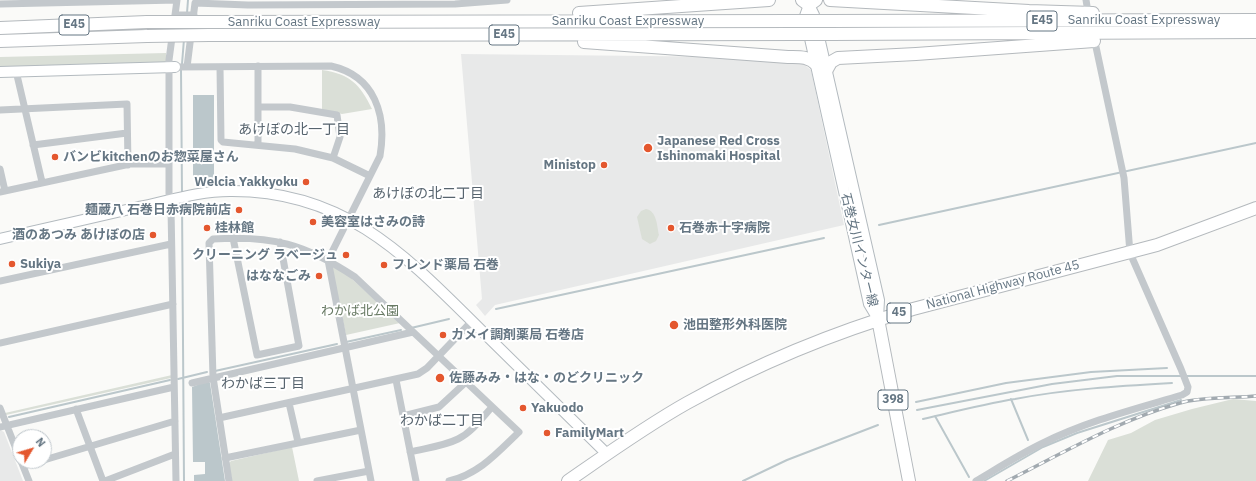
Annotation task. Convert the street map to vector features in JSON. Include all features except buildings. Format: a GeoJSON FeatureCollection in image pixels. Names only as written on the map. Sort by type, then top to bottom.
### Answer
{"type":"FeatureCollection","features":[{"type":"Feature","properties":{"kind":"highway"},"geometry":{"type":"LineString","coordinates":[[412,21],[593,13],[769,0]]}},
{"type":"Feature","properties":{"kind":"highway"},"geometry":{"type":"LineString","coordinates":[[830,0],[1029,11],[1196,15],[1256,20]]}},
{"type":"Feature","properties":{"kind":"highway","name":"Sanriku Coast Expressway"},"geometry":{"type":"LineString","coordinates":[[0,28],[147,22],[1256,20]]}},
{"type":"Feature","properties":{"kind":"highway","name":"Sanriku Coast Expressway"},"geometry":{"type":"LineString","coordinates":[[0,41],[208,35],[1146,34],[1256,32]]}},
{"type":"Feature","properties":{"kind":"highway"},"geometry":{"type":"LineString","coordinates":[[502,35],[788,57],[805,57],[811,59],[821,68],[838,58],[1043,45],[1105,40],[1146,34]]}},
{"type":"Feature","properties":{"kind":"highway","name":"National Highway Route 45"},"geometry":{"type":"LineString","coordinates":[[568,481],[607,454],[687,403],[748,371],[818,341],[878,319],[1130,253],[1191,233],[1256,208]]}},
{"type":"Feature","properties":{"kind":"highway","name":"398"},"geometry":{"type":"LineString","coordinates":[[878,319],[909,481]]}},
{"type":"Feature","properties":{"kind":"street"},"geometry":{"type":"LineString","coordinates":[[0,4],[177,0],[175,15],[179,67]]}},
{"type":"Feature","properties":{"kind":"street"},"geometry":{"type":"LineString","coordinates":[[176,481],[171,244],[179,199],[169,164],[179,67],[196,3],[248,5],[455,4],[507,0]]}},
{"type":"Feature","properties":{"kind":"street","name":"石巻女川インター線"},"geometry":{"type":"LineString","coordinates":[[809,2],[806,16],[821,68],[869,304],[878,319]]}},
{"type":"Feature","properties":{"kind":"street"},"geometry":{"type":"LineString","coordinates":[[175,15],[194,14]]}},
{"type":"Feature","properties":{"kind":"street"},"geometry":{"type":"LineString","coordinates":[[976,481],[1042,443],[1067,432],[1102,419],[1182,395],[1187,392],[1186,381],[1130,253],[1122,172],[1096,47]]}},
{"type":"Feature","properties":{"kind":"street"},"geometry":{"type":"LineString","coordinates":[[258,66],[258,144]]}},
{"type":"Feature","properties":{"kind":"street"},"geometry":{"type":"LineString","coordinates":[[0,72],[179,67],[331,66],[354,74],[372,92],[377,105],[382,144],[380,156],[328,260],[371,481]]}},
{"type":"Feature","properties":{"kind":"street"},"geometry":{"type":"LineString","coordinates":[[220,67],[221,140],[226,144],[258,144],[295,149],[333,158],[370,176]]}},
{"type":"Feature","properties":{"kind":"street"},"geometry":{"type":"LineString","coordinates":[[16,71],[42,182]]}},
{"type":"Feature","properties":{"kind":"street"},"geometry":{"type":"LineString","coordinates":[[0,110],[25,107],[127,104],[128,165]]}},
{"type":"Feature","properties":{"kind":"street"},"geometry":{"type":"LineString","coordinates":[[258,106],[290,107],[338,115],[340,137],[333,158]]}},
{"type":"Feature","properties":{"kind":"street"},"geometry":{"type":"LineString","coordinates":[[33,145],[127,134]]}},
{"type":"Feature","properties":{"kind":"street"},"geometry":{"type":"LineString","coordinates":[[0,169],[2,191],[128,165],[169,164]]}},
{"type":"Feature","properties":{"kind":"street"},"geometry":{"type":"LineString","coordinates":[[0,239],[179,199],[228,191],[274,194],[319,205],[348,218],[374,233],[398,252],[472,321],[607,454]]}},
{"type":"Feature","properties":{"kind":"street"},"geometry":{"type":"LineString","coordinates":[[234,238],[257,355],[299,346],[280,242]]}},
{"type":"Feature","properties":{"kind":"street"},"geometry":{"type":"LineString","coordinates":[[229,481],[213,377],[209,242],[213,239],[249,238],[280,242],[310,251],[328,260],[354,277],[518,432],[484,465],[462,478],[449,481]]}},
{"type":"Feature","properties":{"kind":"street"},"geometry":{"type":"LineString","coordinates":[[0,281],[171,244]]}},
{"type":"Feature","properties":{"kind":"street"},"geometry":{"type":"LineString","coordinates":[[0,343],[173,304]]}},
{"type":"Feature","properties":{"kind":"street"},"geometry":{"type":"LineString","coordinates":[[219,418],[418,374],[439,356],[472,321]]}},
{"type":"Feature","properties":{"kind":"street"},"geometry":{"type":"LineString","coordinates":[[192,383],[413,332]]}},
{"type":"Feature","properties":{"kind":"street"},"geometry":{"type":"LineString","coordinates":[[396,380],[416,481]]}},
{"type":"Feature","properties":{"kind":"street"},"geometry":{"type":"LineString","coordinates":[[403,416],[439,406],[466,382]]}},
{"type":"Feature","properties":{"kind":"street"},"geometry":{"type":"LineString","coordinates":[[3,426],[174,387]]}},
{"type":"Feature","properties":{"kind":"street"},"geometry":{"type":"LineString","coordinates":[[289,403],[298,442]]}},
{"type":"Feature","properties":{"kind":"street"},"geometry":{"type":"LineString","coordinates":[[410,452],[442,445],[460,438],[470,430],[492,407]]}},
{"type":"Feature","properties":{"kind":"street"},"geometry":{"type":"LineString","coordinates":[[0,408],[3,426],[12,444]]}},
{"type":"Feature","properties":{"kind":"street"},"geometry":{"type":"LineString","coordinates":[[76,409],[89,446],[104,481],[175,454]]}},
{"type":"Feature","properties":{"kind":"street"},"geometry":{"type":"LineString","coordinates":[[52,458],[174,421]]}},
{"type":"Feature","properties":{"kind":"street"},"geometry":{"type":"LineString","coordinates":[[225,458],[361,430]]}},
{"type":"Feature","properties":{"kind":"street"},"geometry":{"type":"LineString","coordinates":[[24,469],[29,481]]}},
{"type":"Feature","properties":{"kind":"street"},"geometry":{"type":"LineString","coordinates":[[317,481],[369,471]]}},
{"type":"Feature","properties":{"kind":"shaded area","name":"Japanese Red Cross Ishinomaki Hospital"},"geometry":{"type":"Polygon","coordinates":[[[461,54],[739,57],[802,63],[811,70],[844,225],[495,305],[485,316],[476,305],[482,299],[461,54]]]}},
{"type":"Feature","properties":{"kind":"shaded area"},"geometry":{"type":"Polygon","coordinates":[[[193,95],[214,95],[214,178],[193,178],[193,95]]]}},
{"type":"Feature","properties":{"kind":"shaded area"},"geometry":{"type":"Polygon","coordinates":[[[208,381],[210,383],[225,481],[194,481],[194,475],[205,474],[205,462],[193,462],[192,387],[208,381]]]}},
{"type":"Feature","properties":{"kind":"shaded area"},"geometry":{"type":"Polygon","coordinates":[[[0,430],[4,432],[12,453],[12,469],[18,469],[23,481],[0,481],[0,430]]]}},
{"type":"Feature","properties":{"kind":"green space"},"geometry":{"type":"Polygon","coordinates":[[[166,53],[166,62],[163,64],[0,69],[0,57],[166,53]]]}},
{"type":"Feature","properties":{"kind":"green space"},"geometry":{"type":"Polygon","coordinates":[[[322,70],[340,74],[353,82],[368,100],[372,109],[342,114],[322,110],[322,70]]]}},
{"type":"Feature","properties":{"kind":"green space"},"geometry":{"type":"Polygon","coordinates":[[[646,209],[650,210],[654,216],[659,235],[656,241],[650,244],[642,239],[637,217],[641,211],[646,209]]]}},
{"type":"Feature","properties":{"kind":"green space","name":"わかば北公園"},"geometry":{"type":"Polygon","coordinates":[[[335,267],[351,278],[400,323],[346,335],[332,268],[335,267]]]}},
{"type":"Feature","properties":{"kind":"green space"},"geometry":{"type":"Polygon","coordinates":[[[172,375],[171,378],[6,415],[5,413],[172,375]]]}},
{"type":"Feature","properties":{"kind":"green space"},"geometry":{"type":"Polygon","coordinates":[[[1233,399],[1256,401],[1256,481],[1088,481],[1108,440],[1131,433],[1155,420],[1233,399]]]}},
{"type":"Feature","properties":{"kind":"green space"},"geometry":{"type":"Polygon","coordinates":[[[292,447],[299,481],[232,481],[229,463],[231,461],[292,447]]]}},
{"type":"Feature","properties":{"kind":"waterway"},"geometry":{"type":"LineString","coordinates":[[187,13],[188,0]]}},
{"type":"Feature","properties":{"kind":"waterway"},"geometry":{"type":"LineString","coordinates":[[182,64],[184,39]]}},
{"type":"Feature","properties":{"kind":"waterway"},"geometry":{"type":"LineString","coordinates":[[181,69],[182,194]]}},
{"type":"Feature","properties":{"kind":"waterway"},"geometry":{"type":"LineString","coordinates":[[879,225],[1256,143]]}},
{"type":"Feature","properties":{"kind":"waterway"},"geometry":{"type":"LineString","coordinates":[[182,201],[184,481]]}},
{"type":"Feature","properties":{"kind":"waterway"},"geometry":{"type":"LineString","coordinates":[[496,309],[824,238]]}},
{"type":"Feature","properties":{"kind":"waterway"},"geometry":{"type":"LineString","coordinates":[[411,328],[449,319]]}},
{"type":"Feature","properties":{"kind":"waterway"},"geometry":{"type":"LineString","coordinates":[[346,342],[401,330]]}},
{"type":"Feature","properties":{"kind":"waterway"},"geometry":{"type":"LineString","coordinates":[[215,371],[337,344]]}},
{"type":"Feature","properties":{"kind":"waterway"},"geometry":{"type":"LineString","coordinates":[[916,402],[1006,383],[1091,372],[1167,368]]}},
{"type":"Feature","properties":{"kind":"waterway"},"geometry":{"type":"LineString","coordinates":[[178,379],[207,372]]}},
{"type":"Feature","properties":{"kind":"waterway"},"geometry":{"type":"LineString","coordinates":[[917,410],[1052,384],[1117,376],[1181,376]]}},
{"type":"Feature","properties":{"kind":"waterway"},"geometry":{"type":"LineString","coordinates":[[1185,376],[1256,376]]}},
{"type":"Feature","properties":{"kind":"waterway"},"geometry":{"type":"LineString","coordinates":[[9,417],[170,380]]}},
{"type":"Feature","properties":{"kind":"waterway"},"geometry":{"type":"LineString","coordinates":[[923,419],[992,403],[1074,390],[1172,383]]}},
{"type":"Feature","properties":{"kind":"waterway"},"geometry":{"type":"LineString","coordinates":[[1011,399],[1028,440]]}},
{"type":"Feature","properties":{"kind":"waterway"},"geometry":{"type":"LineString","coordinates":[[984,481],[1043,447],[1077,433],[1181,400]]}},
{"type":"Feature","properties":{"kind":"waterway"},"geometry":{"type":"LineString","coordinates":[[935,416],[969,477]]}},
{"type":"Feature","properties":{"kind":"waterway"},"geometry":{"type":"LineString","coordinates":[[743,481],[787,460],[878,425]]}},
{"type":"Feature","properties":{"kind":"railway"},"geometry":{"type":"LineString","coordinates":[[1007,481],[1113,428],[1157,410],[1188,401],[1256,396]]}},
{"type":"Feature","properties":{"kind":"place","name":"Japanese Red Cross Ishinomaki Hospital"},"geometry":{"type":"Point","coordinates":[648,148]}},
{"type":"Feature","properties":{"kind":"place","name":"バンビkitchenのお惣菜屋さん"},"geometry":{"type":"Point","coordinates":[55,157]}},
{"type":"Feature","properties":{"kind":"place","name":"Ministop"},"geometry":{"type":"Point","coordinates":[604,165]}},
{"type":"Feature","properties":{"kind":"place","name":"Welcia Yakkyoku"},"geometry":{"type":"Point","coordinates":[306,182]}},
{"type":"Feature","properties":{"kind":"place","name":"麺蔵八 石巻日赤病院前店"},"geometry":{"type":"Point","coordinates":[239,210]}},
{"type":"Feature","properties":{"kind":"place","name":"美容室はさみの詩"},"geometry":{"type":"Point","coordinates":[313,222]}},
{"type":"Feature","properties":{"kind":"place","name":"桂林館"},"geometry":{"type":"Point","coordinates":[207,228]}},
{"type":"Feature","properties":{"kind":"place","name":"石巻赤十字病院"},"geometry":{"type":"Point","coordinates":[671,228]}},
{"type":"Feature","properties":{"kind":"place","name":"酒のあつみ あけぼの店"},"geometry":{"type":"Point","coordinates":[153,235]}},
{"type":"Feature","properties":{"kind":"place","name":"クリーニング ラベージュ"},"geometry":{"type":"Point","coordinates":[346,255]}},
{"type":"Feature","properties":{"kind":"place","name":"Sukiya"},"geometry":{"type":"Point","coordinates":[12,264]}},
{"type":"Feature","properties":{"kind":"place","name":"フレンド薬局 石巻"},"geometry":{"type":"Point","coordinates":[384,265]}},
{"type":"Feature","properties":{"kind":"place","name":"はななごみ"},"geometry":{"type":"Point","coordinates":[319,276]}},
{"type":"Feature","properties":{"kind":"place","name":"池田整形外科医院"},"geometry":{"type":"Point","coordinates":[674,325]}},
{"type":"Feature","properties":{"kind":"place","name":"カメイ調剤薬局 石巻店"},"geometry":{"type":"Point","coordinates":[443,335]}},
{"type":"Feature","properties":{"kind":"place","name":"佐藤みみ・はな・のどクリニック"},"geometry":{"type":"Point","coordinates":[440,378]}},
{"type":"Feature","properties":{"kind":"place","name":"Yakuodo"},"geometry":{"type":"Point","coordinates":[523,408]}},
{"type":"Feature","properties":{"kind":"place","name":"FamilyMart"},"geometry":{"type":"Point","coordinates":[547,433]}},
{"type":"Feature","properties":{"kind":"district","name":"あけぼの北一丁目"},"geometry":{"type":"Point","coordinates":[294,130]}},
{"type":"Feature","properties":{"kind":"district","name":"あけぼの北二丁目"},"geometry":{"type":"Point","coordinates":[428,194]}},
{"type":"Feature","properties":{"kind":"district","name":"わかば三丁目"},"geometry":{"type":"Point","coordinates":[263,384]}},
{"type":"Feature","properties":{"kind":"district","name":"わかば二丁目"},"geometry":{"type":"Point","coordinates":[442,421]}}]}
